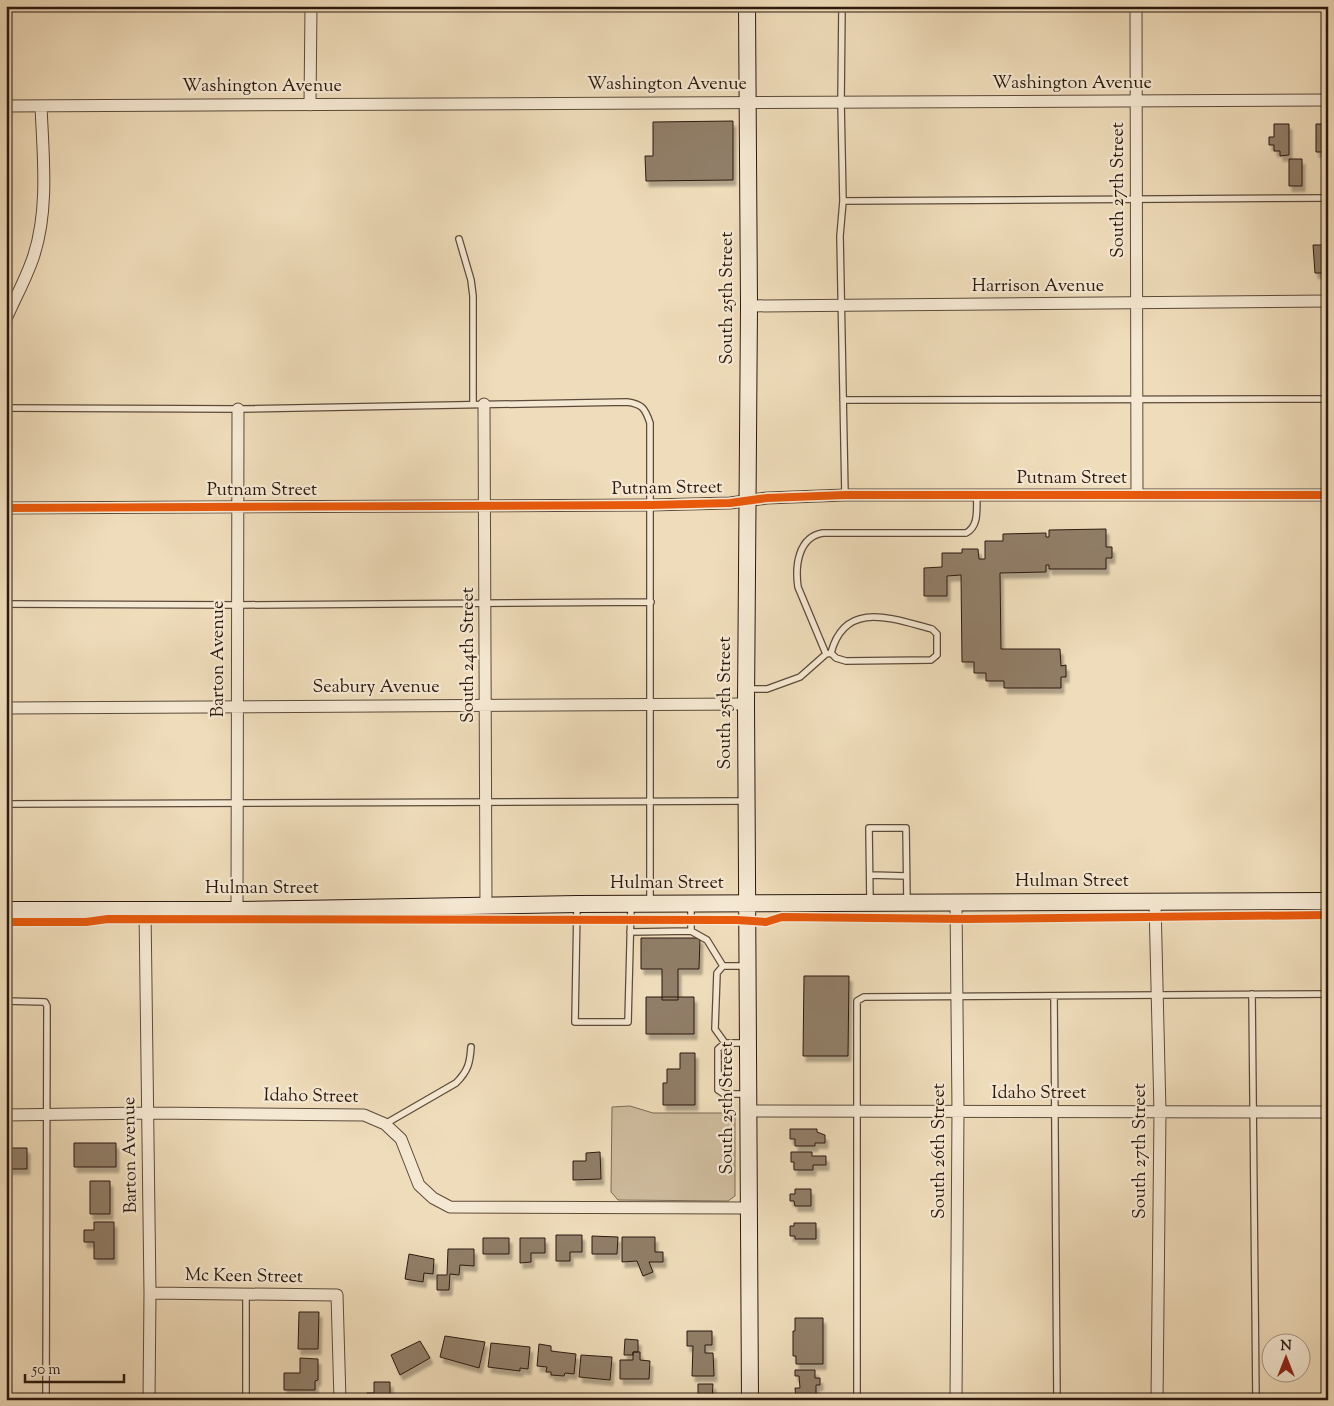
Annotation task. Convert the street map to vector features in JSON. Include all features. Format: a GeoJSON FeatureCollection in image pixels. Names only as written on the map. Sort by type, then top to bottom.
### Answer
{"type":"FeatureCollection","features":[{"type":"Feature","properties":{"kind":"main road","name":"South 25th Street"},"geometry":{"type":"LineString","coordinates":[[747,6],[749,306],[746,904],[750,1400]]}},
{"type":"Feature","properties":{"kind":"main road","name":"Hulman Street"},"geometry":{"type":"LineString","coordinates":[[6,910],[237,910],[576,904],[1328,901]]}},
{"type":"Feature","properties":{"kind":"street"},"geometry":{"type":"LineString","coordinates":[[310,6],[310,104]]}},
{"type":"Feature","properties":{"kind":"street","name":"South 27th Street"},"geometry":{"type":"LineString","coordinates":[[1136,6],[1135,400],[1137,494]]}},
{"type":"Feature","properties":{"kind":"street","name":"Washington Avenue"},"geometry":{"type":"LineString","coordinates":[[6,106],[1328,100]]}},
{"type":"Feature","properties":{"kind":"street"},"geometry":{"type":"LineString","coordinates":[[6,319],[34,255],[40,228],[44,199],[41,106]]}},
{"type":"Feature","properties":{"kind":"street","name":"Harrison Avenue"},"geometry":{"type":"LineString","coordinates":[[749,306],[1328,302]]}},
{"type":"Feature","properties":{"kind":"street","name":"South 24th Street"},"geometry":{"type":"LineString","coordinates":[[479,404],[485,506],[486,906]]}},
{"type":"Feature","properties":{"kind":"street","name":"Barton Avenue"},"geometry":{"type":"LineString","coordinates":[[237,910],[238,409]]}},
{"type":"Feature","properties":{"kind":"street","name":"Putnam Street"},"geometry":{"type":"LineString","coordinates":[[6,508],[650,505],[747,502],[767,498],[845,495],[1328,495]]}},
{"type":"Feature","properties":{"kind":"street","name":"Seabury Avenue"},"geometry":{"type":"LineString","coordinates":[[6,708],[650,705],[746,697]]}},
{"type":"Feature","properties":{"kind":"street","name":"South 27th Street"},"geometry":{"type":"LineString","coordinates":[[1155,902],[1160,1112],[1157,1400]]}},
{"type":"Feature","properties":{"kind":"street","name":"South 26th Street"},"geometry":{"type":"LineString","coordinates":[[956,903],[958,1111],[956,1400]]}},
{"type":"Feature","properties":{"kind":"street","name":"Barton Avenue"},"geometry":{"type":"LineString","coordinates":[[145,909],[150,1293],[149,1400]]}},
{"type":"Feature","properties":{"kind":"street","name":"Idaho Street"},"geometry":{"type":"LineString","coordinates":[[749,1102],[856,1111],[1328,1112]]}},
{"type":"Feature","properties":{"kind":"street","name":"Idaho Street"},"geometry":{"type":"LineString","coordinates":[[6,1115],[148,1113],[364,1115],[385,1124],[401,1139],[418,1185],[433,1198],[450,1207],[748,1208]]}},
{"type":"Feature","properties":{"kind":"street","name":"Mc Keen Street"},"geometry":{"type":"LineString","coordinates":[[150,1293],[337,1295],[340,1400]]}},
{"type":"Feature","properties":{"kind":"lane"},"geometry":{"type":"LineString","coordinates":[[842,6],[843,201],[840,236],[845,495]]}},
{"type":"Feature","properties":{"kind":"lane"},"geometry":{"type":"LineString","coordinates":[[843,201],[1328,198]]}},
{"type":"Feature","properties":{"kind":"lane"},"geometry":{"type":"LineString","coordinates":[[459,239],[471,280],[473,296],[479,404]]}},
{"type":"Feature","properties":{"kind":"lane"},"geometry":{"type":"LineString","coordinates":[[843,400],[1328,399]]}},
{"type":"Feature","properties":{"kind":"lane"},"geometry":{"type":"LineString","coordinates":[[6,408],[238,409],[627,402],[640,404],[646,411],[650,423],[650,904]]}},
{"type":"Feature","properties":{"kind":"lane"},"geometry":{"type":"LineString","coordinates":[[746,697],[800,677],[828,653],[841,630],[858,619],[871,616],[884,617],[932,629],[937,634],[937,655],[931,660],[846,661],[828,653],[798,587],[796,576],[801,549],[806,539],[813,534],[823,532],[966,532],[971,530],[976,523],[977,494]]}},
{"type":"Feature","properties":{"kind":"lane"},"geometry":{"type":"LineString","coordinates":[[6,604],[237,605],[651,602]]}},
{"type":"Feature","properties":{"kind":"lane"},"geometry":{"type":"LineString","coordinates":[[6,804],[746,801]]}},
{"type":"Feature","properties":{"kind":"lane"},"geometry":{"type":"LineString","coordinates":[[870,903],[869,828],[906,828],[907,903]]}},
{"type":"Feature","properties":{"kind":"lane"},"geometry":{"type":"LineString","coordinates":[[870,874],[906,876]]}},
{"type":"Feature","properties":{"kind":"lane"},"geometry":{"type":"LineString","coordinates":[[576,904],[575,1022],[628,1022],[630,904]]}},
{"type":"Feature","properties":{"kind":"lane"},"geometry":{"type":"LineString","coordinates":[[691,904],[691,931]]}},
{"type":"Feature","properties":{"kind":"lane"},"geometry":{"type":"LineString","coordinates":[[630,932],[691,931],[707,940],[723,966]]}},
{"type":"Feature","properties":{"kind":"lane"},"geometry":{"type":"LineString","coordinates":[[725,1043],[715,1029],[717,973],[723,966],[747,966]]}},
{"type":"Feature","properties":{"kind":"lane"},"geometry":{"type":"LineString","coordinates":[[1252,994],[1256,1400]]}},
{"type":"Feature","properties":{"kind":"lane"},"geometry":{"type":"LineString","coordinates":[[857,1400],[857,1001],[864,997],[1328,994]]}},
{"type":"Feature","properties":{"kind":"lane"},"geometry":{"type":"LineString","coordinates":[[1054,996],[1057,1400]]}},
{"type":"Feature","properties":{"kind":"lane"},"geometry":{"type":"LineString","coordinates":[[6,1001],[38,1000],[45,1002],[47,1006],[46,1400]]}},
{"type":"Feature","properties":{"kind":"lane"},"geometry":{"type":"LineString","coordinates":[[748,1043],[725,1043],[718,1049],[718,1090],[724,1094],[749,1102]]}},
{"type":"Feature","properties":{"kind":"lane"},"geometry":{"type":"LineString","coordinates":[[385,1124],[456,1083],[470,1065],[471,1047]]}},
{"type":"Feature","properties":{"kind":"lane"},"geometry":{"type":"LineString","coordinates":[[246,1294],[246,1400]]}},
{"type":"Feature","properties":{"kind":"shaded area"},"geometry":{"type":"Polygon","coordinates":[[[630,1106],[653,1113],[735,1113],[735,1196],[728,1201],[618,1200],[611,1192],[612,1107],[630,1106]]]}},
{"type":"Feature","properties":{"kind":"building"},"geometry":{"type":"Polygon","coordinates":[[[733,121],[733,180],[646,181],[645,156],[653,156],[653,122],[733,121]]]}},
{"type":"Feature","properties":{"kind":"building"},"geometry":{"type":"Polygon","coordinates":[[[1274,124],[1289,124],[1289,155],[1280,156],[1280,151],[1274,151],[1274,145],[1269,145],[1269,137],[1274,137],[1274,124]]]}},
{"type":"Feature","properties":{"kind":"building"},"geometry":{"type":"Polygon","coordinates":[[[1316,124],[1328,124],[1328,152],[1316,152],[1316,124]]]}},
{"type":"Feature","properties":{"kind":"building"},"geometry":{"type":"Polygon","coordinates":[[[1289,159],[1302,159],[1302,186],[1289,186],[1289,159]]]}},
{"type":"Feature","properties":{"kind":"building"},"geometry":{"type":"Polygon","coordinates":[[[1313,245],[1328,245],[1327,273],[1315,273],[1313,245]]]}},
{"type":"Feature","properties":{"kind":"building"},"geometry":{"type":"Polygon","coordinates":[[[1106,529],[1106,547],[1112,547],[1112,558],[1106,558],[1106,569],[1049,569],[1049,565],[1046,565],[1046,572],[1000,573],[1001,649],[1060,649],[1061,666],[1066,665],[1066,677],[1061,677],[1061,688],[1004,688],[1004,681],[986,681],[986,673],[974,673],[974,662],[962,662],[961,575],[947,576],[947,596],[924,596],[924,568],[942,567],[942,553],[962,553],[962,549],[978,549],[979,559],[985,559],[985,541],[1003,541],[1003,534],[1046,533],[1046,537],[1049,537],[1049,530],[1106,529]]]}},
{"type":"Feature","properties":{"kind":"building"},"geometry":{"type":"Polygon","coordinates":[[[641,938],[700,938],[699,969],[678,969],[678,1000],[662,1000],[662,969],[641,969],[641,938]]]}},
{"type":"Feature","properties":{"kind":"building"},"geometry":{"type":"Polygon","coordinates":[[[804,976],[849,976],[848,1056],[803,1056],[804,976]]]}},
{"type":"Feature","properties":{"kind":"building"},"geometry":{"type":"Polygon","coordinates":[[[646,997],[694,997],[694,1034],[646,1034],[646,997]]]}},
{"type":"Feature","properties":{"kind":"building"},"geometry":{"type":"Polygon","coordinates":[[[680,1053],[695,1053],[695,1105],[663,1105],[663,1083],[667,1083],[667,1069],[680,1069],[680,1053]]]}},
{"type":"Feature","properties":{"kind":"building"},"geometry":{"type":"Polygon","coordinates":[[[790,1129],[817,1129],[817,1132],[825,1135],[825,1143],[815,1143],[815,1146],[795,1146],[795,1139],[790,1139],[790,1129]]]}},
{"type":"Feature","properties":{"kind":"building"},"geometry":{"type":"Polygon","coordinates":[[[74,1143],[116,1143],[116,1167],[74,1167],[74,1143]]]}},
{"type":"Feature","properties":{"kind":"building"},"geometry":{"type":"Polygon","coordinates":[[[6,1148],[27,1148],[27,1169],[6,1169],[6,1148]]]}},
{"type":"Feature","properties":{"kind":"building"},"geometry":{"type":"Polygon","coordinates":[[[600,1152],[601,1179],[573,1180],[573,1161],[586,1161],[586,1153],[600,1152]]]}},
{"type":"Feature","properties":{"kind":"building"},"geometry":{"type":"Polygon","coordinates":[[[791,1152],[812,1152],[812,1156],[826,1156],[826,1165],[813,1165],[813,1170],[794,1170],[794,1162],[791,1162],[791,1152]]]}},
{"type":"Feature","properties":{"kind":"building"},"geometry":{"type":"Polygon","coordinates":[[[90,1181],[110,1181],[110,1214],[90,1214],[90,1181]]]}},
{"type":"Feature","properties":{"kind":"building"},"geometry":{"type":"Polygon","coordinates":[[[795,1189],[811,1189],[811,1206],[795,1206],[794,1201],[790,1201],[790,1194],[795,1194],[795,1189]]]}},
{"type":"Feature","properties":{"kind":"building"},"geometry":{"type":"Polygon","coordinates":[[[94,1222],[114,1222],[114,1259],[94,1259],[94,1242],[84,1242],[84,1230],[94,1230],[94,1222]]]}},
{"type":"Feature","properties":{"kind":"building"},"geometry":{"type":"Polygon","coordinates":[[[794,1223],[816,1223],[816,1239],[795,1239],[795,1236],[790,1236],[790,1226],[794,1226],[794,1223]]]}},
{"type":"Feature","properties":{"kind":"building"},"geometry":{"type":"Polygon","coordinates":[[[556,1235],[582,1235],[582,1252],[570,1252],[570,1261],[556,1261],[556,1235]]]}},
{"type":"Feature","properties":{"kind":"building"},"geometry":{"type":"Polygon","coordinates":[[[592,1236],[618,1237],[617,1254],[592,1254],[592,1236]]]}},
{"type":"Feature","properties":{"kind":"building"},"geometry":{"type":"Polygon","coordinates":[[[622,1237],[655,1237],[655,1252],[663,1252],[663,1262],[649,1262],[653,1272],[643,1276],[637,1261],[622,1262],[622,1237]]]}},
{"type":"Feature","properties":{"kind":"building"},"geometry":{"type":"Polygon","coordinates":[[[483,1238],[509,1238],[509,1254],[483,1254],[483,1238]]]}},
{"type":"Feature","properties":{"kind":"building"},"geometry":{"type":"Polygon","coordinates":[[[520,1238],[545,1238],[545,1253],[531,1253],[531,1262],[520,1263],[520,1238]]]}},
{"type":"Feature","properties":{"kind":"building"},"geometry":{"type":"Polygon","coordinates":[[[448,1249],[474,1249],[474,1266],[460,1265],[459,1275],[450,1274],[449,1290],[437,1290],[437,1275],[447,1275],[448,1249]]]}},
{"type":"Feature","properties":{"kind":"building"},"geometry":{"type":"Polygon","coordinates":[[[409,1254],[434,1259],[433,1274],[424,1273],[423,1282],[405,1279],[409,1254]]]}},
{"type":"Feature","properties":{"kind":"building"},"geometry":{"type":"Polygon","coordinates":[[[299,1312],[319,1312],[318,1349],[298,1349],[299,1312]]]}},
{"type":"Feature","properties":{"kind":"building"},"geometry":{"type":"Polygon","coordinates":[[[795,1318],[823,1318],[823,1364],[796,1364],[796,1356],[793,1356],[795,1318]]]}},
{"type":"Feature","properties":{"kind":"building"},"geometry":{"type":"Polygon","coordinates":[[[687,1331],[712,1331],[712,1345],[705,1345],[705,1353],[713,1353],[714,1376],[692,1376],[693,1346],[687,1346],[687,1331]]]}},
{"type":"Feature","properties":{"kind":"building"},"geometry":{"type":"Polygon","coordinates":[[[445,1336],[485,1342],[479,1368],[440,1357],[445,1336]]]}},
{"type":"Feature","properties":{"kind":"building"},"geometry":{"type":"Polygon","coordinates":[[[625,1339],[638,1340],[638,1352],[633,1352],[633,1355],[624,1355],[625,1339]]]}},
{"type":"Feature","properties":{"kind":"building"},"geometry":{"type":"Polygon","coordinates":[[[420,1341],[430,1358],[400,1375],[391,1355],[420,1341]]]}},
{"type":"Feature","properties":{"kind":"building"},"geometry":{"type":"Polygon","coordinates":[[[491,1343],[530,1347],[528,1369],[520,1368],[520,1371],[488,1367],[491,1343]]]}},
{"type":"Feature","properties":{"kind":"building"},"geometry":{"type":"Polygon","coordinates":[[[539,1344],[551,1346],[551,1351],[576,1354],[574,1374],[565,1373],[564,1376],[551,1375],[551,1372],[546,1372],[547,1367],[537,1366],[539,1344]]]}},
{"type":"Feature","properties":{"kind":"building"},"geometry":{"type":"Polygon","coordinates":[[[633,1352],[640,1352],[640,1360],[650,1361],[649,1379],[620,1379],[620,1360],[633,1360],[633,1352]]]}},
{"type":"Feature","properties":{"kind":"building"},"geometry":{"type":"Polygon","coordinates":[[[581,1355],[612,1357],[610,1380],[579,1377],[581,1355]]]}},
{"type":"Feature","properties":{"kind":"building"},"geometry":{"type":"Polygon","coordinates":[[[300,1358],[318,1359],[318,1380],[315,1381],[315,1390],[284,1390],[284,1373],[300,1373],[300,1358]]]}},
{"type":"Feature","properties":{"kind":"building"},"geometry":{"type":"Polygon","coordinates":[[[795,1370],[815,1370],[815,1378],[820,1378],[820,1385],[816,1385],[816,1400],[796,1400],[795,1388],[800,1388],[799,1376],[795,1376],[795,1370]]]}},
{"type":"Feature","properties":{"kind":"building"},"geometry":{"type":"Polygon","coordinates":[[[374,1382],[390,1382],[390,1400],[367,1400],[367,1393],[374,1393],[374,1382]]]}},
{"type":"Feature","properties":{"kind":"building"},"geometry":{"type":"Polygon","coordinates":[[[698,1384],[713,1384],[712,1400],[698,1400],[698,1384]]]}},
{"type":"Feature","properties":{"kind":"cycle path"},"geometry":{"type":"LineString","coordinates":[[6,508],[651,505],[730,503],[767,498],[845,495],[1328,495]]}},
{"type":"Feature","properties":{"kind":"cycle path"},"geometry":{"type":"LineString","coordinates":[[6,922],[86,922],[108,919],[737,920],[766,922],[782,917],[966,919],[1328,915]]}}]}
